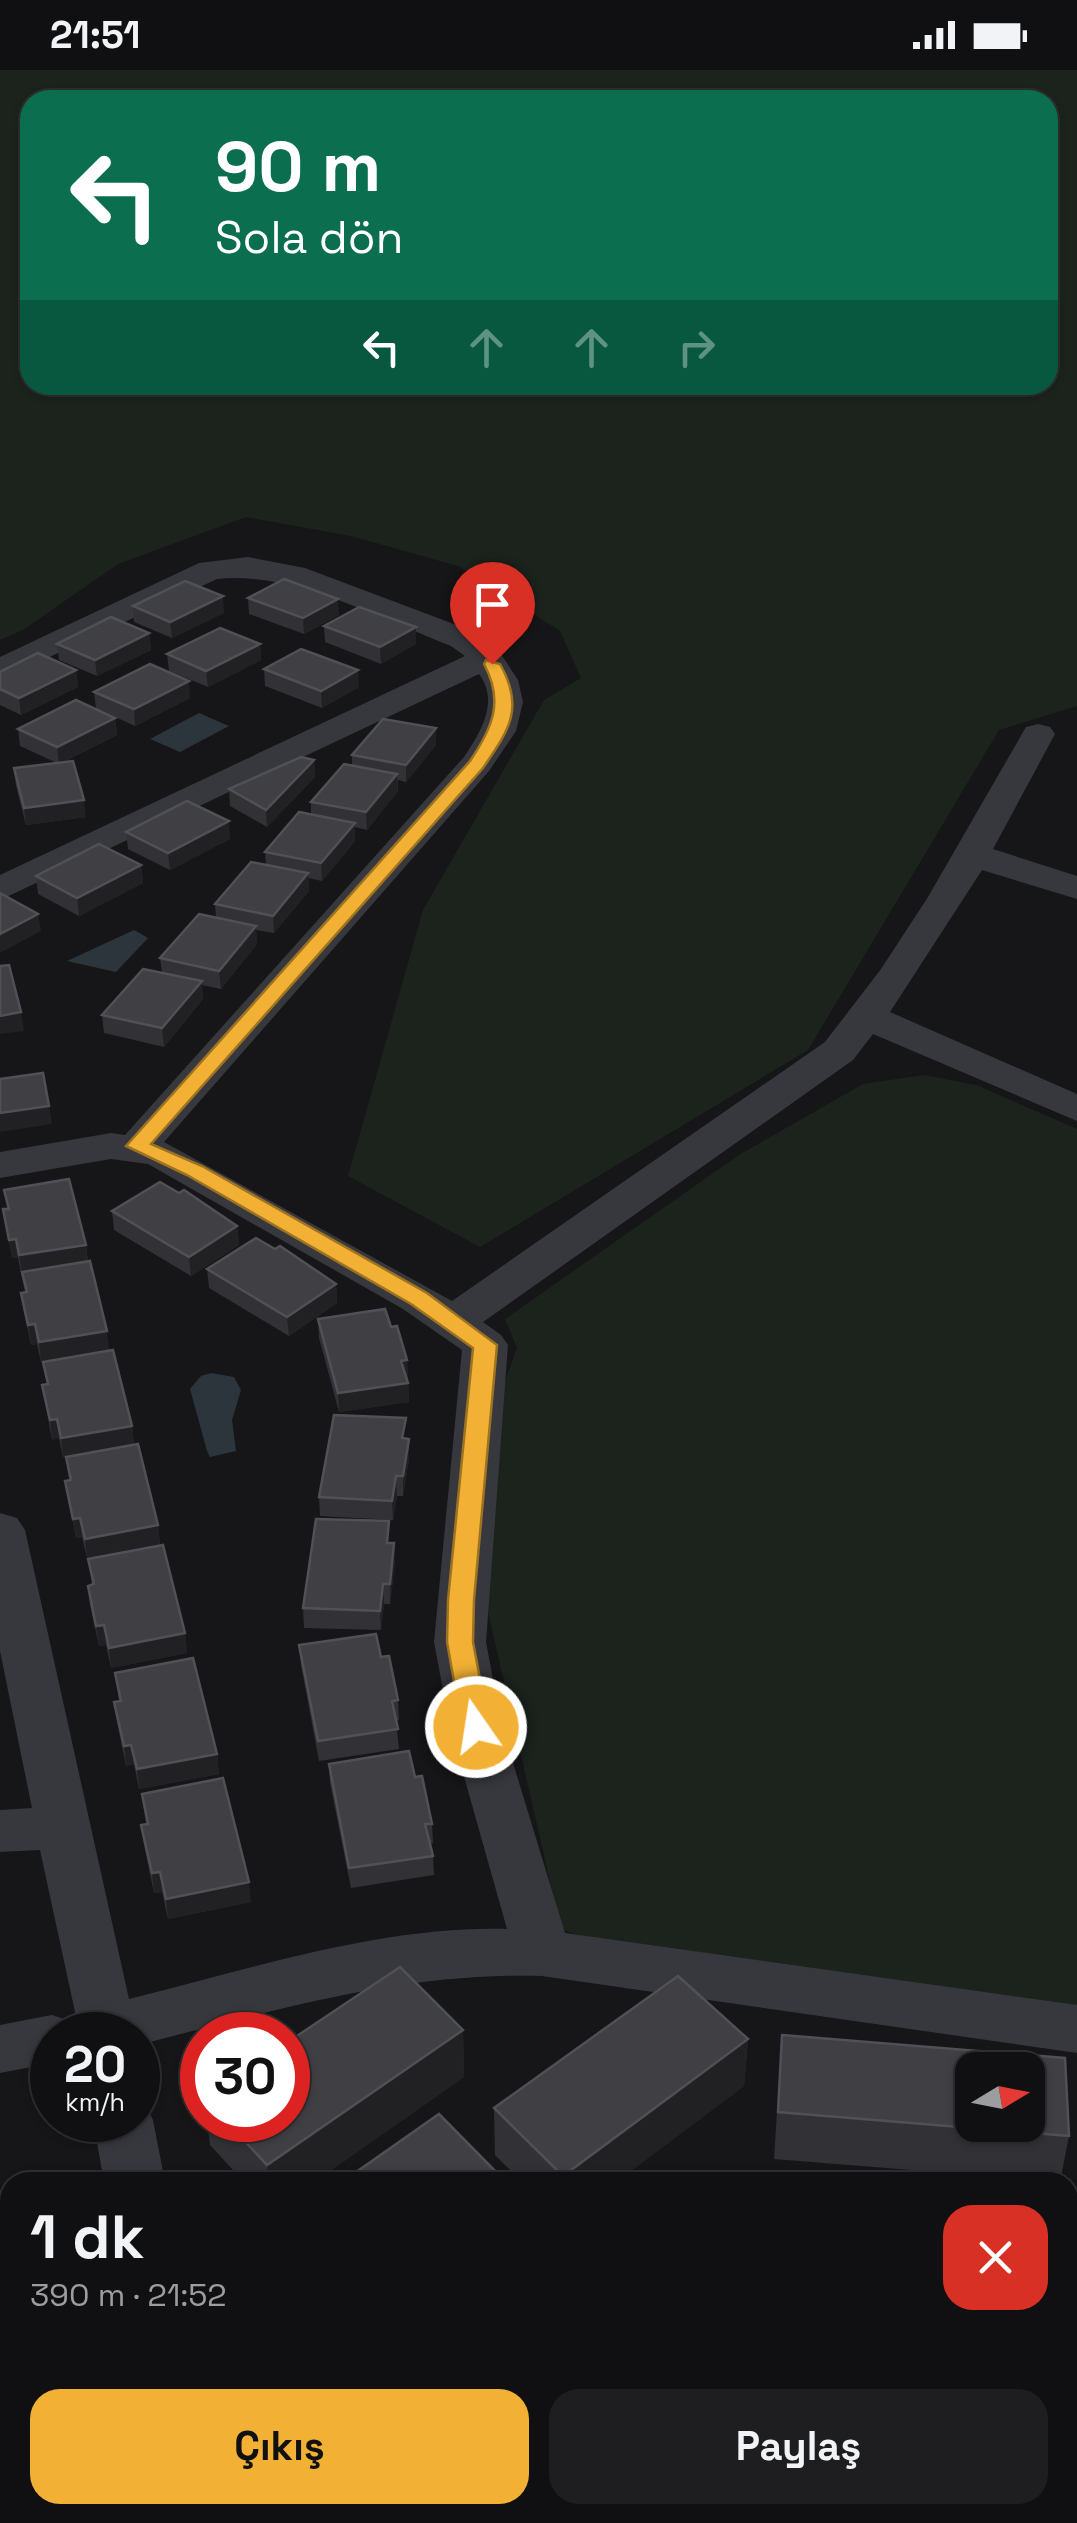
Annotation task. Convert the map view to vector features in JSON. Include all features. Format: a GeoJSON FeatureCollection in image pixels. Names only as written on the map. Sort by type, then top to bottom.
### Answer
{"type":"FeatureCollection","features":[{"type":"Feature","properties":{"kind":"street"},"geometry":{"type":"LineString","coordinates":[[0,670],[210,570],[227,566],[269,568],[294,575],[463,640],[487,658],[501,680],[506,702],[499,732],[477,764],[137,1146]]}},
{"type":"Feature","properties":{"kind":"street"},"geometry":{"type":"LineString","coordinates":[[0,888],[487,658]]}},
{"type":"Feature","properties":{"kind":"street"},"geometry":{"type":"LineString","coordinates":[[452,1322],[839,1050],[867,1017],[974,856],[1038,734]]}},
{"type":"Feature","properties":{"kind":"street"},"geometry":{"type":"LineString","coordinates":[[974,856],[1077,888]]}},
{"type":"Feature","properties":{"kind":"street"},"geometry":{"type":"LineString","coordinates":[[867,1017],[1077,1108]]}},
{"type":"Feature","properties":{"kind":"street"},"geometry":{"type":"LineString","coordinates":[[0,1165],[111,1146],[137,1146],[159,1152],[419,1298],[485,1345],[461,1600],[464,1678],[542,1953]]}},
{"type":"Feature","properties":{"kind":"street"},"geometry":{"type":"LineString","coordinates":[[0,1530],[65,1828],[83,2012]]}},
{"type":"Feature","properties":{"kind":"street"},"geometry":{"type":"LineString","coordinates":[[0,1831],[65,1828]]}},
{"type":"Feature","properties":{"kind":"street"},"geometry":{"type":"LineString","coordinates":[[160,2017],[394,1962],[511,1950],[1077,2029]]}},
{"type":"Feature","properties":{"kind":"street"},"geometry":{"type":"LineString","coordinates":[[0,2049],[30,2044]]}},
{"type":"Feature","properties":{"kind":"street"},"geometry":{"type":"LineString","coordinates":[[126,2142],[132,2172]]}},
{"type":"Feature","properties":{"kind":"shaded area"},"geometry":{"type":"Polygon","coordinates":[[[0,70],[1077,70],[1077,706],[999,730],[808,1050],[480,1247],[348,1176],[423,910],[544,700],[581,678],[560,631],[458,566],[351,536],[246,517],[118,564],[23,630],[0,640],[0,70]]]}},
{"type":"Feature","properties":{"kind":"shaded area"},"geometry":{"type":"Polygon","coordinates":[[[199,713],[229,726],[180,752],[150,739],[199,713]]]}},
{"type":"Feature","properties":{"kind":"shaded area"},"geometry":{"type":"Polygon","coordinates":[[[134,930],[148,938],[116,972],[67,961],[134,930]]]}},
{"type":"Feature","properties":{"kind":"shaded area"},"geometry":{"type":"Polygon","coordinates":[[[924,1075],[976,1085],[1077,1129],[1077,2016],[627,1951],[561,1929],[488,1612],[500,1395],[517,1348],[505,1319],[739,1155],[863,1084],[924,1075]]]}},
{"type":"Feature","properties":{"kind":"shaded area"},"geometry":{"type":"Polygon","coordinates":[[[211,1373],[234,1377],[241,1390],[232,1420],[236,1451],[210,1457],[190,1389],[201,1376],[211,1373]]]}},
{"type":"Feature","properties":{"kind":"building"},"geometry":{"type":"Polygon","coordinates":[[[284,579],[338,599],[303,618],[248,598],[284,579]]]}},
{"type":"Feature","properties":{"kind":"building"},"geometry":{"type":"Polygon","coordinates":[[[185,581],[223,596],[170,622],[133,606],[185,581]]]}},
{"type":"Feature","properties":{"kind":"building"},"geometry":{"type":"Polygon","coordinates":[[[359,607],[416,627],[380,647],[324,626],[359,607]]]}},
{"type":"Feature","properties":{"kind":"building"},"geometry":{"type":"Polygon","coordinates":[[[111,617],[149,633],[95,660],[57,644],[111,617]]]}},
{"type":"Feature","properties":{"kind":"building"},"geometry":{"type":"Polygon","coordinates":[[[220,628],[260,644],[206,671],[167,654],[220,628]]]}},
{"type":"Feature","properties":{"kind":"building"},"geometry":{"type":"Polygon","coordinates":[[[301,649],[358,670],[321,691],[264,669],[301,649]]]}},
{"type":"Feature","properties":{"kind":"building"},"geometry":{"type":"Polygon","coordinates":[[[38,653],[76,670],[19,698],[0,689],[0,672],[38,653]]]}},
{"type":"Feature","properties":{"kind":"building"},"geometry":{"type":"Polygon","coordinates":[[[150,664],[189,681],[134,709],[94,692],[150,664]]]}},
{"type":"Feature","properties":{"kind":"building"},"geometry":{"type":"Polygon","coordinates":[[[76,700],[115,718],[57,747],[18,729],[76,700]]]}},
{"type":"Feature","properties":{"kind":"building"},"geometry":{"type":"Polygon","coordinates":[[[383,719],[436,728],[406,765],[352,755],[383,719]]]}},
{"type":"Feature","properties":{"kind":"building"},"geometry":{"type":"Polygon","coordinates":[[[301,757],[314,760],[266,810],[229,789],[301,757]]]}},
{"type":"Feature","properties":{"kind":"building"},"geometry":{"type":"Polygon","coordinates":[[[73,761],[84,800],[24,808],[14,768],[73,761]]]}},
{"type":"Feature","properties":{"kind":"building"},"geometry":{"type":"Polygon","coordinates":[[[344,764],[397,774],[366,812],[311,802],[344,764]]]}},
{"type":"Feature","properties":{"kind":"building"},"geometry":{"type":"Polygon","coordinates":[[[187,801],[229,821],[168,853],[126,832],[187,801]]]}},
{"type":"Feature","properties":{"kind":"building"},"geometry":{"type":"Polygon","coordinates":[[[299,812],[355,823],[321,863],[265,852],[299,812]]]}},
{"type":"Feature","properties":{"kind":"building"},"geometry":{"type":"Polygon","coordinates":[[[99,844],[141,865],[77,898],[36,876],[99,844]]]}},
{"type":"Feature","properties":{"kind":"building"},"geometry":{"type":"Polygon","coordinates":[[[251,862],[308,873],[273,916],[215,904],[251,862]]]}},
{"type":"Feature","properties":{"kind":"building"},"geometry":{"type":"Polygon","coordinates":[[[0,893],[38,914],[0,934],[0,893]]]}},
{"type":"Feature","properties":{"kind":"building"},"geometry":{"type":"Polygon","coordinates":[[[199,914],[256,926],[219,971],[160,958],[199,914]]]}},
{"type":"Feature","properties":{"kind":"building"},"geometry":{"type":"Polygon","coordinates":[[[9,965],[21,1012],[0,1016],[0,966],[9,965]]]}},
{"type":"Feature","properties":{"kind":"building"},"geometry":{"type":"Polygon","coordinates":[[[143,969],[202,981],[162,1028],[102,1015],[143,969]]]}},
{"type":"Feature","properties":{"kind":"building"},"geometry":{"type":"Polygon","coordinates":[[[43,1073],[49,1106],[0,1113],[0,1079],[43,1073]]]}},
{"type":"Feature","properties":{"kind":"building"},"geometry":{"type":"Polygon","coordinates":[[[69,1179],[86,1245],[19,1255],[16,1239],[9,1240],[3,1209],[9,1209],[4,1190],[69,1179]]]}},
{"type":"Feature","properties":{"kind":"building"},"geometry":{"type":"Polygon","coordinates":[[[160,1182],[179,1193],[184,1190],[237,1226],[189,1257],[112,1211],[160,1182]]]}},
{"type":"Feature","properties":{"kind":"building"},"geometry":{"type":"Polygon","coordinates":[[[256,1238],[275,1249],[280,1246],[336,1284],[287,1317],[207,1269],[256,1238]]]}},
{"type":"Feature","properties":{"kind":"building"},"geometry":{"type":"Polygon","coordinates":[[[90,1261],[107,1331],[39,1342],[35,1324],[28,1325],[21,1293],[27,1292],[22,1272],[90,1261]]]}},
{"type":"Feature","properties":{"kind":"building"},"geometry":{"type":"Polygon","coordinates":[[[385,1309],[391,1327],[397,1326],[407,1360],[401,1361],[408,1383],[338,1393],[318,1319],[385,1309]]]}},
{"type":"Feature","properties":{"kind":"building"},"geometry":{"type":"Polygon","coordinates":[[[113,1350],[132,1426],[61,1438],[57,1419],[50,1420],[42,1385],[48,1384],[43,1362],[113,1350]]]}},
{"type":"Feature","properties":{"kind":"building"},"geometry":{"type":"Polygon","coordinates":[[[334,1415],[406,1418],[402,1438],[409,1439],[403,1476],[396,1476],[392,1501],[319,1497],[334,1415]]]}},
{"type":"Feature","properties":{"kind":"building"},"geometry":{"type":"Polygon","coordinates":[[[138,1444],[158,1525],[85,1539],[80,1518],[73,1519],[65,1481],[71,1480],[66,1457],[138,1444]]]}},
{"type":"Feature","properties":{"kind":"building"},"geometry":{"type":"Polygon","coordinates":[[[316,1519],[389,1521],[387,1543],[394,1543],[390,1584],[383,1584],[380,1611],[303,1608],[316,1519]]]}},
{"type":"Feature","properties":{"kind":"building"},"geometry":{"type":"Polygon","coordinates":[[[163,1545],[185,1633],[109,1648],[104,1625],[96,1626],[88,1586],[94,1584],[88,1559],[163,1545]]]}},
{"type":"Feature","properties":{"kind":"building"},"geometry":{"type":"Polygon","coordinates":[[[376,1634],[381,1657],[389,1656],[398,1700],[392,1701],[398,1729],[318,1741],[299,1645],[376,1634]]]}},
{"type":"Feature","properties":{"kind":"building"},"geometry":{"type":"Polygon","coordinates":[[[193,1658],[217,1754],[137,1769],[131,1745],[124,1746],[114,1702],[121,1701],[115,1673],[193,1658]]]}},
{"type":"Feature","properties":{"kind":"building"},"geometry":{"type":"Polygon","coordinates":[[[409,1751],[415,1777],[422,1776],[432,1824],[425,1824],[433,1856],[349,1868],[329,1764],[409,1751]]]}},
{"type":"Feature","properties":{"kind":"building"},"geometry":{"type":"Polygon","coordinates":[[[223,1778],[249,1882],[166,1899],[160,1872],[152,1873],[141,1825],[148,1824],[142,1794],[223,1778]]]}},
{"type":"Feature","properties":{"kind":"building"},"geometry":{"type":"Polygon","coordinates":[[[400,1967],[463,2030],[310,2135],[310,2027],[400,1967]]]}},
{"type":"Feature","properties":{"kind":"building"},"geometry":{"type":"Polygon","coordinates":[[[678,1976],[748,2039],[568,2172],[559,2172],[494,2108],[678,1976]]]}},
{"type":"Feature","properties":{"kind":"building"},"geometry":{"type":"Polygon","coordinates":[[[782,2035],[991,2052],[955,2052],[955,2127],[778,2112],[782,2035]]]}},
{"type":"Feature","properties":{"kind":"building"},"geometry":{"type":"Polygon","coordinates":[[[1045,2056],[1065,2058],[1069,2136],[1045,2134],[1045,2056]]]}},
{"type":"Feature","properties":{"kind":"building"},"geometry":{"type":"Polygon","coordinates":[[[439,2114],[496,2172],[356,2172],[439,2114]]]}},
{"type":"Feature","properties":{"kind":"building"},"geometry":{"type":"Polygon","coordinates":[[[246,2142],[300,2142],[267,2165],[246,2142]]]}},
{"type":"Feature","properties":{"kind":"route"},"geometry":{"type":"LineString","coordinates":[[476,1727],[460,1642],[485,1345],[419,1298],[159,1152],[137,1146],[477,764],[499,732],[506,702],[492,664]]}}]}
